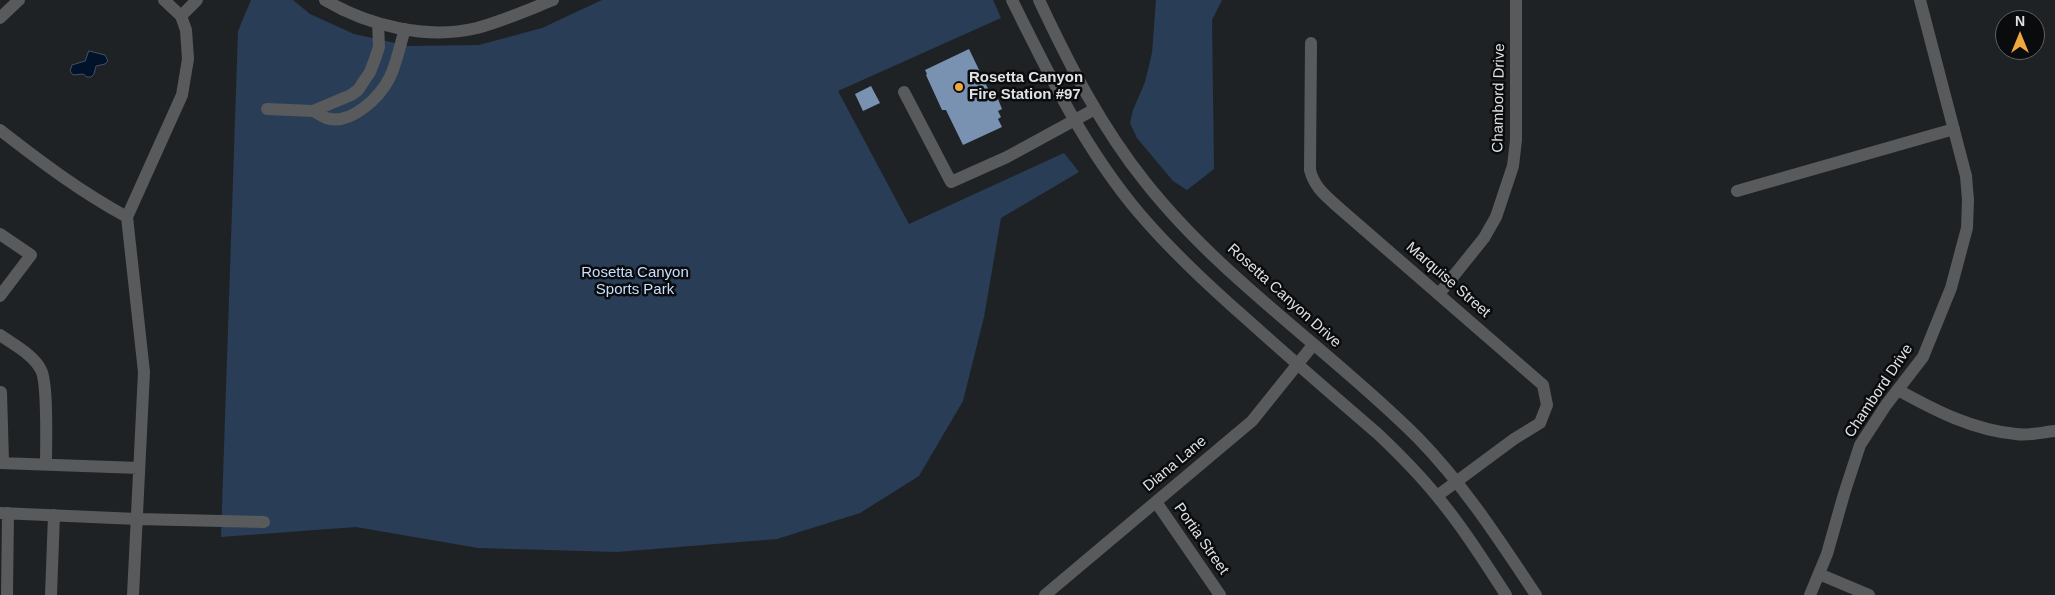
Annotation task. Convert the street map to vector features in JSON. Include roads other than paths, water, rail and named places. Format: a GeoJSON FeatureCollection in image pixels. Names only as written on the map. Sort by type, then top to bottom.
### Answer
{"type":"FeatureCollection","features":[{"type":"Feature","properties":{"kind":"street"},"geometry":{"type":"LineString","coordinates":[[0,18],[18,0]]}},
{"type":"Feature","properties":{"kind":"street"},"geometry":{"type":"LineString","coordinates":[[133,595],[144,372],[127,217],[182,95],[188,59],[186,30],[181,16],[164,0]]}},
{"type":"Feature","properties":{"kind":"street"},"geometry":{"type":"LineString","coordinates":[[181,16],[197,0]]}},
{"type":"Feature","properties":{"kind":"street"},"geometry":{"type":"LineString","coordinates":[[325,0],[355,15],[378,23],[405,29],[451,32],[476,28],[511,18],[553,0]]}},
{"type":"Feature","properties":{"kind":"street"},"geometry":{"type":"LineString","coordinates":[[1012,0],[1046,72],[1074,122],[1120,188],[1181,260],[1378,434],[1437,496],[1476,548],[1506,595]]}},
{"type":"Feature","properties":{"kind":"street","name":"Rosetta Canyon Drive"},"geometry":{"type":"LineString","coordinates":[[1039,0],[1070,66],[1110,136],[1146,183],[1190,234],[1419,440],[1483,515],[1536,595]]}},
{"type":"Feature","properties":{"kind":"street","name":"Chambord Drive"},"geometry":{"type":"LineString","coordinates":[[1439,294],[1484,238],[1499,209],[1513,166],[1516,140],[1516,0]]}},
{"type":"Feature","properties":{"kind":"street","name":"Chambord Drive"},"geometry":{"type":"LineString","coordinates":[[1810,595],[1827,554],[1860,445],[1898,390],[1924,358],[1951,288],[1967,228],[1968,200],[1966,176],[1920,0]]}},
{"type":"Feature","properties":{"kind":"street"},"geometry":{"type":"LineString","coordinates":[[267,109],[313,110],[351,95],[358,90],[370,72],[377,53],[378,23]]}},
{"type":"Feature","properties":{"kind":"street"},"geometry":{"type":"LineString","coordinates":[[313,110],[327,118],[341,119],[356,113],[377,97],[389,79],[405,29]]}},
{"type":"Feature","properties":{"kind":"street","name":"Marquise Street"},"geometry":{"type":"LineString","coordinates":[[1311,43],[1310,170],[1312,180],[1319,190],[1338,207],[1543,385],[1548,405],[1540,423],[1514,439],[1437,496]]}},
{"type":"Feature","properties":{"kind":"street"},"geometry":{"type":"LineString","coordinates":[[904,92],[951,182],[1008,157],[1095,109]]}},
{"type":"Feature","properties":{"kind":"street"},"geometry":{"type":"LineString","coordinates":[[1737,191],[1954,129]]}},
{"type":"Feature","properties":{"kind":"street"},"geometry":{"type":"LineString","coordinates":[[0,130],[48,168],[93,199],[127,217]]}},
{"type":"Feature","properties":{"kind":"street"},"geometry":{"type":"LineString","coordinates":[[0,234],[31,255],[0,296]]}},
{"type":"Feature","properties":{"kind":"street"},"geometry":{"type":"LineString","coordinates":[[0,335],[31,358],[41,370],[44,385],[46,464]]}},
{"type":"Feature","properties":{"kind":"street","name":"Diana Lane"},"geometry":{"type":"LineString","coordinates":[[1045,595],[1252,421],[1314,345]]}},
{"type":"Feature","properties":{"kind":"street"},"geometry":{"type":"LineString","coordinates":[[1898,390],[1941,413],[1976,427],[2018,435],[2055,431]]}},
{"type":"Feature","properties":{"kind":"street"},"geometry":{"type":"LineString","coordinates":[[1,392],[1,462],[139,468]]}},
{"type":"Feature","properties":{"kind":"street","name":"Portia Street"},"geometry":{"type":"LineString","coordinates":[[1156,502],[1220,595]]}},
{"type":"Feature","properties":{"kind":"street"},"geometry":{"type":"LineString","coordinates":[[6,595],[4,513],[264,522]]}},
{"type":"Feature","properties":{"kind":"street"},"geometry":{"type":"LineString","coordinates":[[51,595],[54,515]]}},
{"type":"Feature","properties":{"kind":"street"},"geometry":{"type":"LineString","coordinates":[[1819,574],[1869,595]]}},
{"type":"Feature","properties":{"kind":"place","name":"Rosetta Canyon Fire Station #97"},"geometry":{"type":"Point","coordinates":[959,87]}},
{"type":"Feature","properties":{"kind":"park label","name":"Rosetta Canyon Sports Park"},"geometry":{"type":"Point","coordinates":[635,282]}}]}
